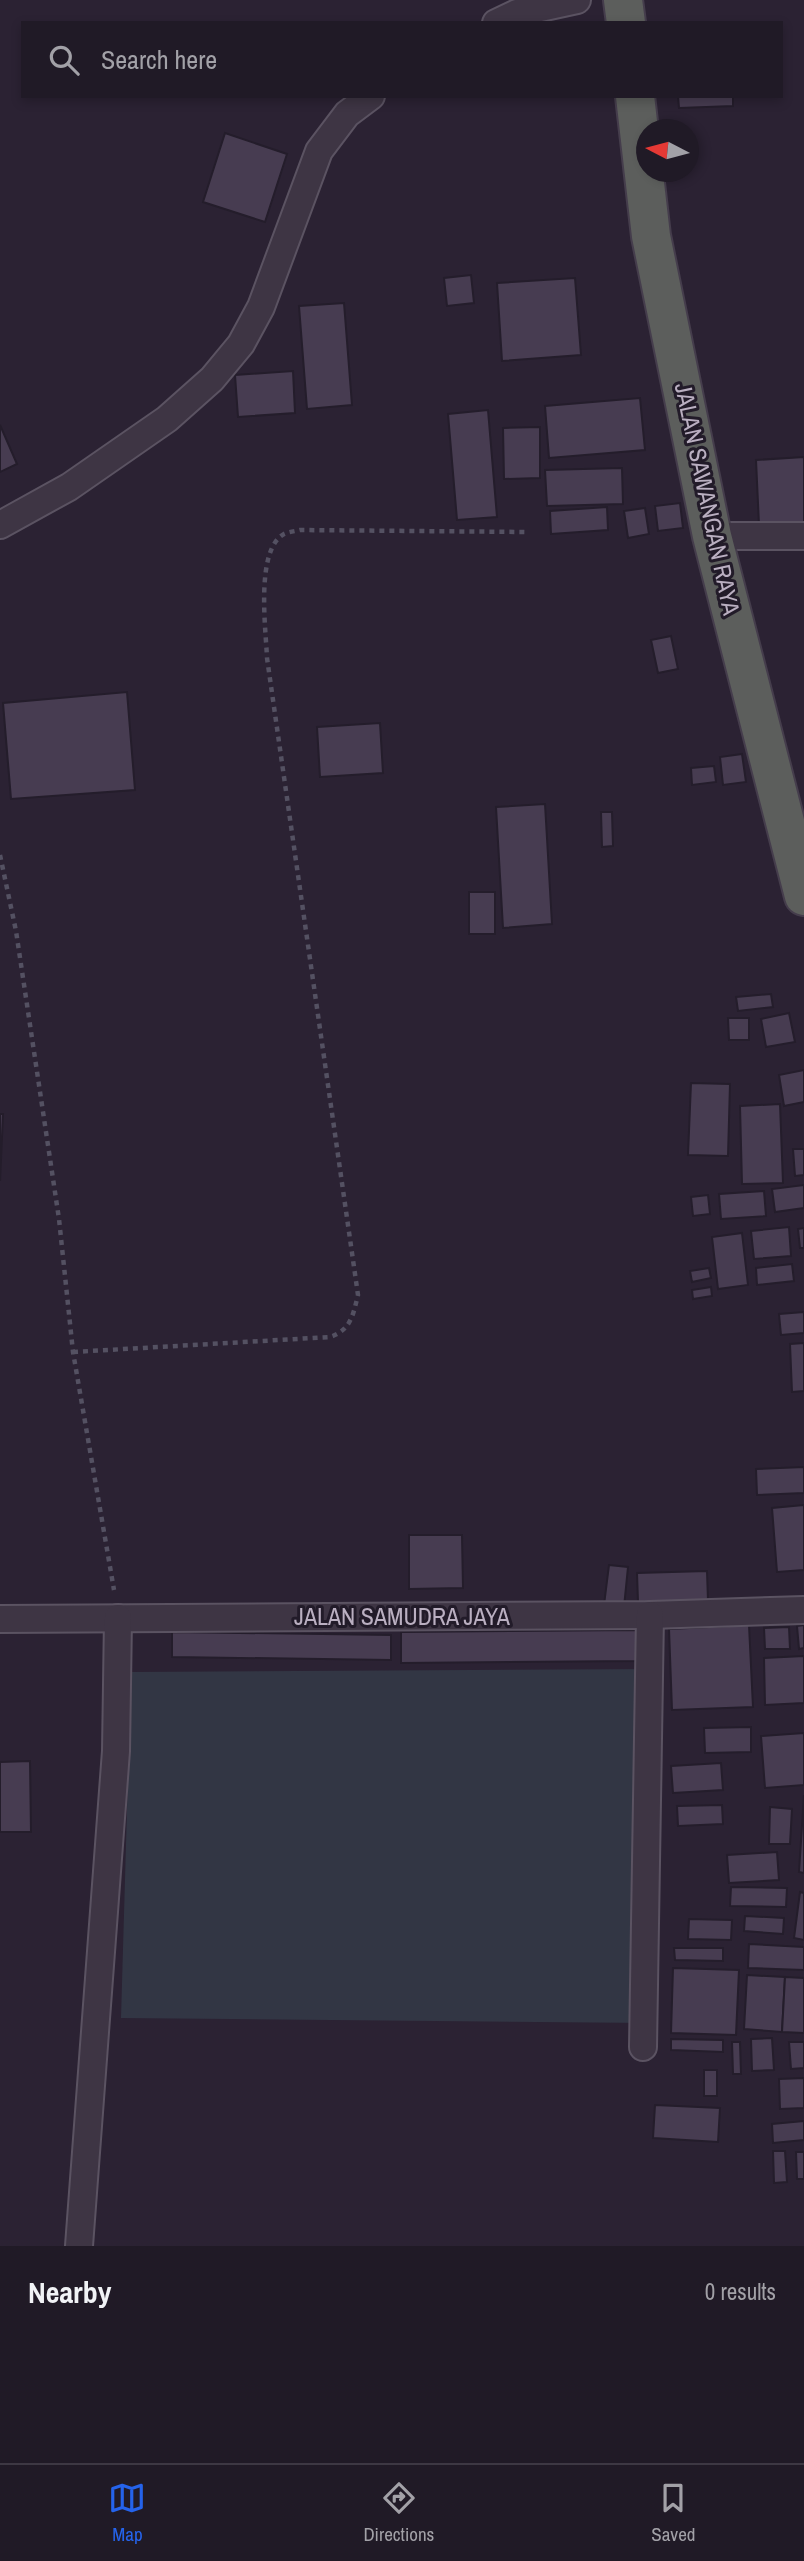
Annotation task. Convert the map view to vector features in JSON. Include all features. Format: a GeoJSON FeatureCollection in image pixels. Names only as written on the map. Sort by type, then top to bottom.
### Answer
{"type":"FeatureCollection","features":[{"type":"Feature","properties":{"kind":"highway"},"geometry":{"type":"LineString","coordinates":[[623,0],[626,21]]}},
{"type":"Feature","properties":{"kind":"highway","name":"JALAN SAWANGAN RAYA"},"geometry":{"type":"LineString","coordinates":[[635,98],[651,236],[712,536],[804,896]]}},
{"type":"Feature","properties":{"kind":"street"},"geometry":{"type":"LineString","coordinates":[[500,21],[517,13],[577,0]]}},
{"type":"Feature","properties":{"kind":"street"},"geometry":{"type":"LineString","coordinates":[[0,525],[69,487],[157,426],[219,370],[242,344],[261,307],[319,151],[347,114],[368,98]]}},
{"type":"Feature","properties":{"kind":"street"},"geometry":{"type":"LineString","coordinates":[[712,536],[804,536]]}},
{"type":"Feature","properties":{"kind":"street","name":"JALAN SAMUDRA JAYA"},"geometry":{"type":"LineString","coordinates":[[0,1619],[650,1615],[804,1610]]}},
{"type":"Feature","properties":{"kind":"street"},"geometry":{"type":"LineString","coordinates":[[643,2047],[650,1615]]}},
{"type":"Feature","properties":{"kind":"street"},"geometry":{"type":"LineString","coordinates":[[79,2246],[116,1751],[118,1618]]}},
{"type":"Feature","properties":{"kind":"path"},"geometry":{"type":"LineString","coordinates":[[73,1352],[330,1337],[341,1334],[348,1326],[358,1295],[267,658],[264,589],[267,563],[270,553],[284,534],[300,530],[528,531]]}},
{"type":"Feature","properties":{"kind":"path"},"geometry":{"type":"LineString","coordinates":[[0,855],[16,932],[58,1219],[73,1352],[118,1618]]}},
{"type":"Feature","properties":{"kind":"shaded area"},"geometry":{"type":"Polygon","coordinates":[[[658,1669],[651,2023],[121,2018],[131,1672],[658,1669]]]}},
{"type":"Feature","properties":{"kind":"building"},"geometry":{"type":"Polygon","coordinates":[[[678,98],[733,98],[733,106],[679,108],[678,98]]]}},
{"type":"Feature","properties":{"kind":"building"},"geometry":{"type":"Polygon","coordinates":[[[225,133],[287,154],[265,222],[203,202],[225,133]]]}},
{"type":"Feature","properties":{"kind":"building"},"geometry":{"type":"Polygon","coordinates":[[[471,275],[474,303],[447,306],[444,278],[471,275]]]}},
{"type":"Feature","properties":{"kind":"building"},"geometry":{"type":"Polygon","coordinates":[[[575,278],[581,355],[502,361],[497,283],[575,278]]]}},
{"type":"Feature","properties":{"kind":"building"},"geometry":{"type":"Polygon","coordinates":[[[344,303],[352,405],[307,409],[299,306],[344,303]]]}},
{"type":"Feature","properties":{"kind":"building"},"geometry":{"type":"Polygon","coordinates":[[[293,371],[295,413],[238,417],[235,375],[293,371]]]}},
{"type":"Feature","properties":{"kind":"building"},"geometry":{"type":"Polygon","coordinates":[[[640,398],[645,450],[549,458],[545,406],[640,398]]]}},
{"type":"Feature","properties":{"kind":"building"},"geometry":{"type":"Polygon","coordinates":[[[488,410],[497,517],[457,520],[448,414],[488,410]]]}},
{"type":"Feature","properties":{"kind":"building"},"geometry":{"type":"Polygon","coordinates":[[[0,425],[17,464],[0,472],[0,425]]]}},
{"type":"Feature","properties":{"kind":"building"},"geometry":{"type":"Polygon","coordinates":[[[540,427],[540,478],[504,479],[503,428],[540,427]]]}},
{"type":"Feature","properties":{"kind":"building"},"geometry":{"type":"Polygon","coordinates":[[[804,457],[804,523],[759,525],[756,460],[804,457]]]}},
{"type":"Feature","properties":{"kind":"building"},"geometry":{"type":"Polygon","coordinates":[[[622,468],[623,504],[547,506],[545,470],[622,468]]]}},
{"type":"Feature","properties":{"kind":"building"},"geometry":{"type":"Polygon","coordinates":[[[680,503],[683,528],[658,531],[655,506],[680,503]]]}},
{"type":"Feature","properties":{"kind":"building"},"geometry":{"type":"Polygon","coordinates":[[[607,507],[608,530],[551,534],[550,511],[607,507]]]}},
{"type":"Feature","properties":{"kind":"building"},"geometry":{"type":"Polygon","coordinates":[[[645,508],[649,534],[628,538],[624,511],[645,508]]]}},
{"type":"Feature","properties":{"kind":"building"},"geometry":{"type":"Polygon","coordinates":[[[671,636],[678,669],[658,673],[651,640],[671,636]]]}},
{"type":"Feature","properties":{"kind":"building"},"geometry":{"type":"Polygon","coordinates":[[[127,692],[135,790],[11,799],[3,703],[127,692]]]}},
{"type":"Feature","properties":{"kind":"building"},"geometry":{"type":"Polygon","coordinates":[[[380,723],[383,773],[320,777],[317,727],[380,723]]]}},
{"type":"Feature","properties":{"kind":"building"},"geometry":{"type":"Polygon","coordinates":[[[742,754],[746,782],[723,785],[720,757],[742,754]]]}},
{"type":"Feature","properties":{"kind":"building"},"geometry":{"type":"Polygon","coordinates":[[[714,766],[716,782],[692,785],[691,768],[714,766]]]}},
{"type":"Feature","properties":{"kind":"building"},"geometry":{"type":"Polygon","coordinates":[[[545,804],[552,924],[503,928],[496,807],[545,804]]]}},
{"type":"Feature","properties":{"kind":"building"},"geometry":{"type":"Polygon","coordinates":[[[601,812],[612,812],[613,846],[602,847],[601,812]]]}},
{"type":"Feature","properties":{"kind":"building"},"geometry":{"type":"Polygon","coordinates":[[[469,892],[495,892],[495,934],[469,934],[469,892]]]}},
{"type":"Feature","properties":{"kind":"building"},"geometry":{"type":"Polygon","coordinates":[[[771,994],[773,1007],[738,1011],[736,997],[771,994]]]}},
{"type":"Feature","properties":{"kind":"building"},"geometry":{"type":"Polygon","coordinates":[[[789,1013],[795,1042],[766,1047],[761,1019],[789,1013]]]}},
{"type":"Feature","properties":{"kind":"building"},"geometry":{"type":"Polygon","coordinates":[[[728,1018],[749,1018],[749,1040],[729,1040],[728,1018]]]}},
{"type":"Feature","properties":{"kind":"building"},"geometry":{"type":"Polygon","coordinates":[[[804,1070],[804,1102],[784,1106],[779,1075],[804,1070]]]}},
{"type":"Feature","properties":{"kind":"building"},"geometry":{"type":"Polygon","coordinates":[[[691,1083],[730,1084],[728,1156],[688,1155],[691,1083]]]}},
{"type":"Feature","properties":{"kind":"building"},"geometry":{"type":"Polygon","coordinates":[[[780,1104],[783,1183],[742,1184],[740,1106],[780,1104]]]}},
{"type":"Feature","properties":{"kind":"building"},"geometry":{"type":"Polygon","coordinates":[[[0,1114],[3,1114],[0,1181],[0,1114]]]}},
{"type":"Feature","properties":{"kind":"building"},"geometry":{"type":"Polygon","coordinates":[[[793,1149],[804,1149],[804,1175],[795,1176],[793,1149]]]}},
{"type":"Feature","properties":{"kind":"building"},"geometry":{"type":"Polygon","coordinates":[[[804,1185],[804,1208],[775,1212],[772,1189],[804,1185]]]}},
{"type":"Feature","properties":{"kind":"building"},"geometry":{"type":"Polygon","coordinates":[[[764,1191],[766,1216],[721,1219],[719,1194],[764,1191]]]}},
{"type":"Feature","properties":{"kind":"building"},"geometry":{"type":"Polygon","coordinates":[[[708,1195],[710,1214],[693,1216],[691,1197],[708,1195]]]}},
{"type":"Feature","properties":{"kind":"building"},"geometry":{"type":"Polygon","coordinates":[[[789,1227],[791,1256],[754,1259],[751,1231],[789,1227]]]}},
{"type":"Feature","properties":{"kind":"building"},"geometry":{"type":"Polygon","coordinates":[[[804,1228],[804,1248],[800,1248],[798,1229],[804,1228]]]}},
{"type":"Feature","properties":{"kind":"building"},"geometry":{"type":"Polygon","coordinates":[[[742,1233],[748,1285],[718,1289],[712,1237],[742,1233]]]}},
{"type":"Feature","properties":{"kind":"building"},"geometry":{"type":"Polygon","coordinates":[[[792,1264],[794,1281],[757,1285],[756,1268],[792,1264]]]}},
{"type":"Feature","properties":{"kind":"building"},"geometry":{"type":"Polygon","coordinates":[[[709,1268],[711,1278],[692,1282],[690,1271],[709,1268]]]}},
{"type":"Feature","properties":{"kind":"building"},"geometry":{"type":"Polygon","coordinates":[[[711,1287],[712,1296],[693,1299],[692,1290],[711,1287]]]}},
{"type":"Feature","properties":{"kind":"building"},"geometry":{"type":"Polygon","coordinates":[[[804,1312],[804,1333],[781,1335],[779,1314],[804,1312]]]}},
{"type":"Feature","properties":{"kind":"building"},"geometry":{"type":"Polygon","coordinates":[[[804,1343],[804,1391],[792,1392],[790,1344],[804,1343]]]}},
{"type":"Feature","properties":{"kind":"building"},"geometry":{"type":"Polygon","coordinates":[[[804,1467],[804,1493],[757,1495],[756,1469],[804,1467]]]}},
{"type":"Feature","properties":{"kind":"building"},"geometry":{"type":"Polygon","coordinates":[[[804,1505],[804,1570],[777,1572],[772,1508],[804,1505]]]}},
{"type":"Feature","properties":{"kind":"building"},"geometry":{"type":"Polygon","coordinates":[[[409,1535],[462,1535],[463,1588],[409,1589],[409,1535]]]}},
{"type":"Feature","properties":{"kind":"building"},"geometry":{"type":"Polygon","coordinates":[[[609,1565],[628,1567],[624,1607],[604,1605],[609,1565]]]}},
{"type":"Feature","properties":{"kind":"building"},"geometry":{"type":"Polygon","coordinates":[[[707,1571],[708,1601],[638,1602],[637,1573],[707,1571]]]}},
{"type":"Feature","properties":{"kind":"building"},"geometry":{"type":"Polygon","coordinates":[[[749,1625],[753,1707],[672,1710],[669,1629],[749,1625]]]}},
{"type":"Feature","properties":{"kind":"building"},"geometry":{"type":"Polygon","coordinates":[[[804,1625],[804,1648],[799,1649],[797,1626],[804,1625]]]}},
{"type":"Feature","properties":{"kind":"building"},"geometry":{"type":"Polygon","coordinates":[[[789,1627],[790,1649],[765,1649],[764,1628],[789,1627]]]}},
{"type":"Feature","properties":{"kind":"building"},"geometry":{"type":"Polygon","coordinates":[[[638,1630],[638,1661],[401,1663],[401,1632],[638,1630]]]}},
{"type":"Feature","properties":{"kind":"building"},"geometry":{"type":"Polygon","coordinates":[[[172,1632],[391,1635],[391,1660],[172,1657],[172,1632]]]}},
{"type":"Feature","properties":{"kind":"building"},"geometry":{"type":"Polygon","coordinates":[[[804,1656],[804,1703],[765,1705],[764,1658],[804,1656]]]}},
{"type":"Feature","properties":{"kind":"building"},"geometry":{"type":"Polygon","coordinates":[[[751,1727],[751,1752],[705,1753],[704,1728],[751,1727]]]}},
{"type":"Feature","properties":{"kind":"building"},"geometry":{"type":"Polygon","coordinates":[[[804,1733],[804,1785],[765,1788],[761,1736],[804,1733]]]}},
{"type":"Feature","properties":{"kind":"building"},"geometry":{"type":"Polygon","coordinates":[[[30,1761],[31,1832],[0,1832],[0,1762],[30,1761]]]}},
{"type":"Feature","properties":{"kind":"building"},"geometry":{"type":"Polygon","coordinates":[[[721,1763],[723,1790],[673,1793],[671,1766],[721,1763]]]}},
{"type":"Feature","properties":{"kind":"building"},"geometry":{"type":"Polygon","coordinates":[[[804,1795],[804,1873],[799,1872],[804,1795]]]}},
{"type":"Feature","properties":{"kind":"building"},"geometry":{"type":"Polygon","coordinates":[[[722,1805],[723,1824],[678,1826],[677,1806],[722,1805]]]}},
{"type":"Feature","properties":{"kind":"building"},"geometry":{"type":"Polygon","coordinates":[[[770,1807],[792,1809],[790,1844],[769,1844],[770,1807]]]}},
{"type":"Feature","properties":{"kind":"building"},"geometry":{"type":"Polygon","coordinates":[[[777,1852],[779,1880],[729,1883],[727,1855],[777,1852]]]}},
{"type":"Feature","properties":{"kind":"building"},"geometry":{"type":"Polygon","coordinates":[[[731,1887],[787,1888],[786,1907],[730,1906],[731,1887]]]}},
{"type":"Feature","properties":{"kind":"building"},"geometry":{"type":"Polygon","coordinates":[[[800,1892],[804,1893],[804,1940],[794,1938],[800,1892]]]}},
{"type":"Feature","properties":{"kind":"building"},"geometry":{"type":"Polygon","coordinates":[[[745,1916],[784,1918],[783,1934],[744,1931],[745,1916]]]}},
{"type":"Feature","properties":{"kind":"building"},"geometry":{"type":"Polygon","coordinates":[[[689,1919],[732,1920],[731,1940],[688,1939],[689,1919]]]}},
{"type":"Feature","properties":{"kind":"building"},"geometry":{"type":"Polygon","coordinates":[[[749,1944],[804,1947],[804,1970],[748,1968],[749,1944]]]}},
{"type":"Feature","properties":{"kind":"building"},"geometry":{"type":"Polygon","coordinates":[[[674,1948],[723,1948],[723,1961],[675,1960],[674,1948]]]}},
{"type":"Feature","properties":{"kind":"building"},"geometry":{"type":"Polygon","coordinates":[[[673,1968],[739,1970],[736,2035],[671,2033],[673,1968]]]}},
{"type":"Feature","properties":{"kind":"building"},"geometry":{"type":"Polygon","coordinates":[[[747,1975],[785,1977],[782,2032],[744,2029],[747,1975]]]}},
{"type":"Feature","properties":{"kind":"building"},"geometry":{"type":"Polygon","coordinates":[[[785,1977],[804,1978],[804,2033],[782,2032],[785,1977]]]}},
{"type":"Feature","properties":{"kind":"building"},"geometry":{"type":"Polygon","coordinates":[[[772,2038],[774,2070],[752,2071],[751,2039],[772,2038]]]}},
{"type":"Feature","properties":{"kind":"building"},"geometry":{"type":"Polygon","coordinates":[[[671,2039],[723,2040],[723,2052],[671,2050],[671,2039]]]}},
{"type":"Feature","properties":{"kind":"building"},"geometry":{"type":"Polygon","coordinates":[[[732,2042],[740,2042],[741,2074],[733,2074],[732,2042]]]}},
{"type":"Feature","properties":{"kind":"building"},"geometry":{"type":"Polygon","coordinates":[[[789,2042],[804,2042],[804,2068],[791,2069],[789,2042]]]}},
{"type":"Feature","properties":{"kind":"building"},"geometry":{"type":"Polygon","coordinates":[[[704,2070],[717,2070],[717,2096],[704,2096],[704,2070]]]}},
{"type":"Feature","properties":{"kind":"building"},"geometry":{"type":"Polygon","coordinates":[[[804,2078],[804,2108],[780,2109],[779,2079],[804,2078]]]}},
{"type":"Feature","properties":{"kind":"building"},"geometry":{"type":"Polygon","coordinates":[[[655,2105],[720,2108],[718,2142],[653,2138],[655,2105]]]}},
{"type":"Feature","properties":{"kind":"building"},"geometry":{"type":"Polygon","coordinates":[[[804,2121],[804,2140],[773,2143],[772,2124],[804,2121]]]}},
{"type":"Feature","properties":{"kind":"building"},"geometry":{"type":"Polygon","coordinates":[[[773,2151],[785,2151],[787,2182],[774,2183],[773,2151]]]}},
{"type":"Feature","properties":{"kind":"building"},"geometry":{"type":"Polygon","coordinates":[[[796,2152],[804,2152],[804,2179],[797,2179],[796,2152]]]}}]}
